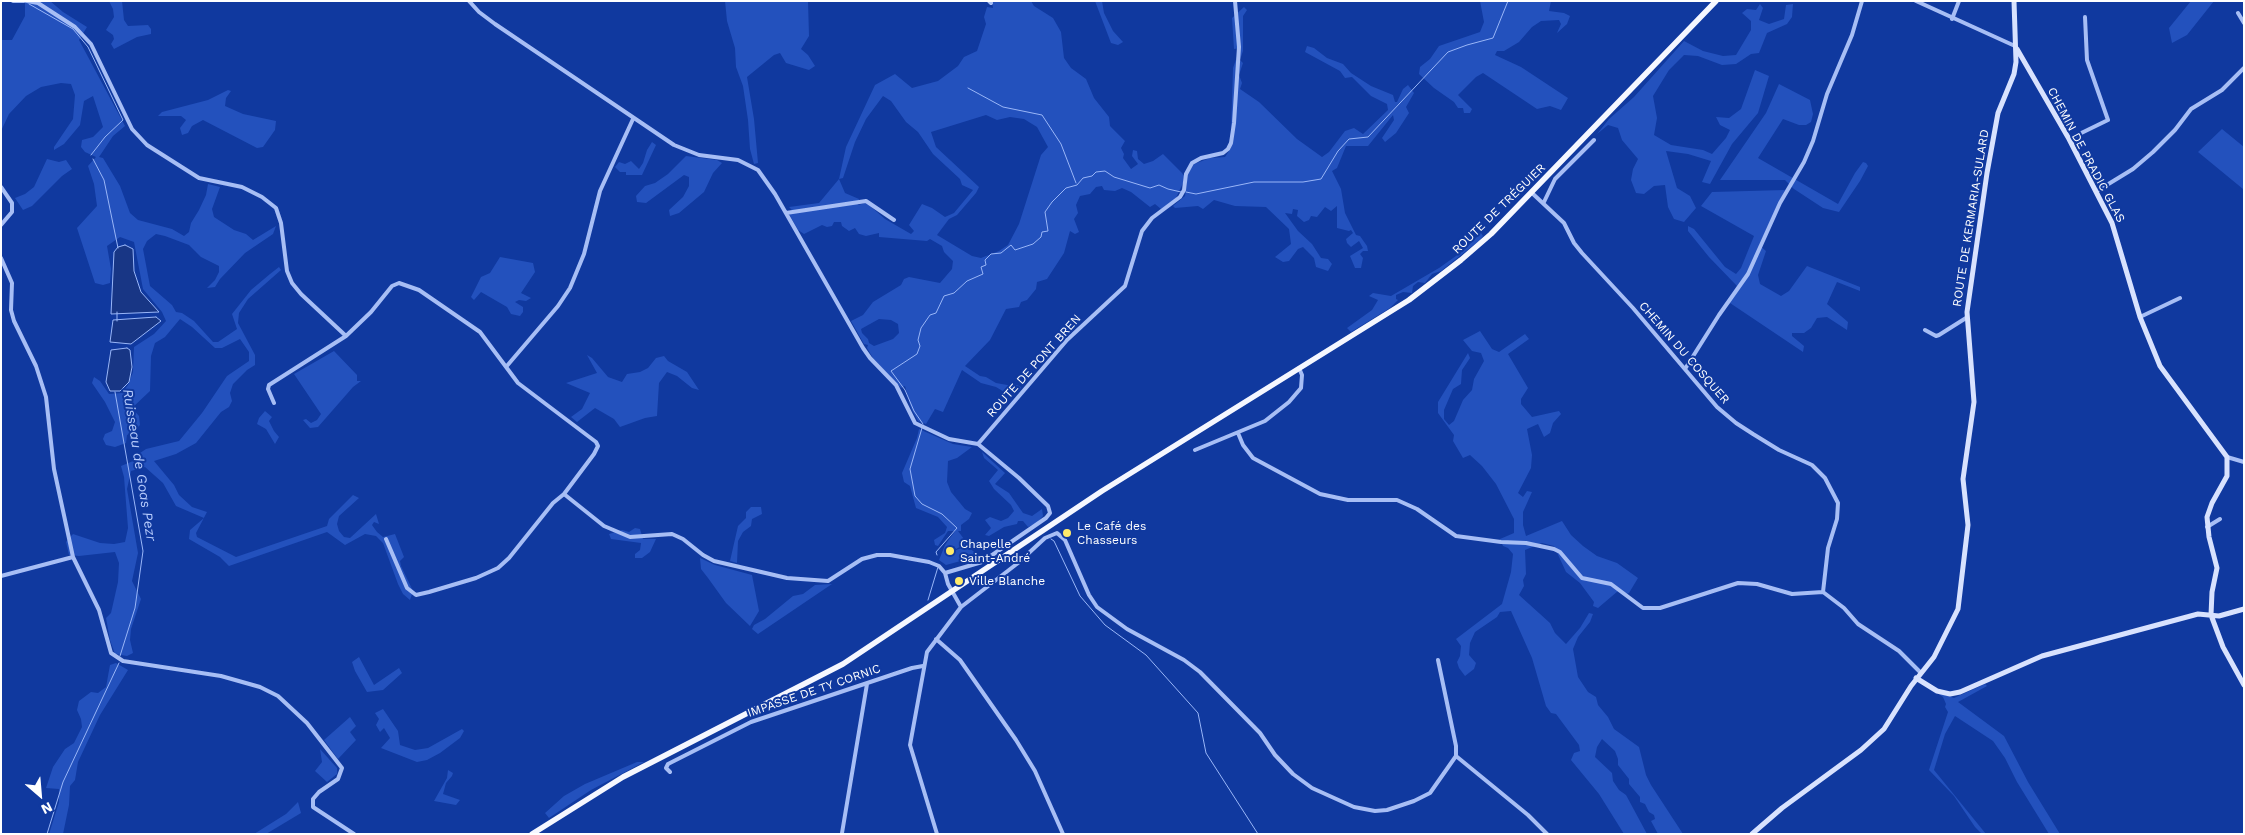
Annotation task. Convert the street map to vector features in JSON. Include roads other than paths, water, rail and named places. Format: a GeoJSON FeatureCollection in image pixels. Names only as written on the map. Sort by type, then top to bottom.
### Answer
{"type":"FeatureCollection","features":[{"type":"Feature","properties":{"kind":"main road","name":"ROUTE DE TRÉGUIER"},"geometry":{"type":"LineString","coordinates":[[532,834],[623,777],[843,664],[1135,470],[1427,287],[1476,248],[1532,193],[1716,1]]}},
{"type":"Feature","properties":{"kind":"street"},"geometry":{"type":"LineString","coordinates":[[13,1],[38,3],[75,27],[91,44],[132,129],[147,145],[198,178],[242,187],[262,197],[276,208],[287,271],[292,283],[301,294],[346,336]]}},
{"type":"Feature","properties":{"kind":"street"},"geometry":{"type":"LineString","coordinates":[[469,1],[495,24],[674,146],[689,153],[725,158],[752,166],[770,184],[863,348],[896,385],[915,423],[949,439],[978,444],[1019,478],[1046,503],[1050,510],[1048,516],[1041,522],[978,564]]}},
{"type":"Feature","properties":{"kind":"street","name":"ROUTE DE PONT BREN"},"geometry":{"type":"LineString","coordinates":[[978,444],[1067,340],[1125,286],[1142,231],[1152,218],[1180,197],[1184,190],[1186,174],[1192,163],[1201,158],[1223,153],[1228,149],[1231,143],[1234,123],[1239,47],[1235,1]]}},
{"type":"Feature","properties":{"kind":"street"},"geometry":{"type":"LineString","coordinates":[[1685,369],[1719,315],[1748,274],[1780,203],[1804,162],[1813,141],[1827,94],[1852,34],[1862,1]]}},
{"type":"Feature","properties":{"kind":"street"},"geometry":{"type":"LineString","coordinates":[[1916,1],[1952,19],[2016,46]]}},
{"type":"Feature","properties":{"kind":"street"},"geometry":{"type":"LineString","coordinates":[[1952,19],[1959,1]]}},
{"type":"Feature","properties":{"kind":"street","name":"ROUTE DE KERMARIA-SULARD"},"geometry":{"type":"LineString","coordinates":[[1752,834],[1782,808],[1877,737],[1893,717],[1916,678],[1944,639],[1960,603],[1968,525],[1963,479],[1974,402],[1966,318],[1987,173],[2000,107],[2014,74],[2016,62],[2014,1]]}},
{"type":"Feature","properties":{"kind":"street"},"geometry":{"type":"LineString","coordinates":[[2238,13],[2244,22]]}},
{"type":"Feature","properties":{"kind":"street"},"geometry":{"type":"LineString","coordinates":[[2069,138],[2108,120],[2087,60],[2085,17]]}},
{"type":"Feature","properties":{"kind":"street","name":"CHEMIN DE PRADIC GLAS"},"geometry":{"type":"LineString","coordinates":[[2016,46],[2069,138],[2115,228],[2140,317],[2155,355],[2164,372],[2214,436],[2227,457]]}},
{"type":"Feature","properties":{"kind":"street"},"geometry":{"type":"LineString","coordinates":[[2097,191],[2133,169],[2175,130],[2191,108],[2222,90],[2244,68]]}},
{"type":"Feature","properties":{"kind":"street"},"geometry":{"type":"LineString","coordinates":[[506,367],[558,306],[570,288],[580,268],[600,191],[633,119]]}},
{"type":"Feature","properties":{"kind":"street"},"geometry":{"type":"LineString","coordinates":[[1544,202],[1555,179],[1594,140]]}},
{"type":"Feature","properties":{"kind":"street"},"geometry":{"type":"LineString","coordinates":[[1,187],[12,203],[12,212],[1,225]]}},
{"type":"Feature","properties":{"kind":"street","name":"CHEMIN DU COSQUER"},"geometry":{"type":"LineString","coordinates":[[1532,193],[1564,222],[1574,243],[1717,407],[1736,423],[1779,450],[1812,464],[1825,478],[1838,503],[1837,519],[1828,548],[1823,592]]}},
{"type":"Feature","properties":{"kind":"street"},"geometry":{"type":"LineString","coordinates":[[786,213],[866,201],[894,220]]}},
{"type":"Feature","properties":{"kind":"street"},"geometry":{"type":"LineString","coordinates":[[1,258],[12,283],[11,310],[14,321],[36,366],[46,397],[53,461],[73,557],[96,605],[107,642],[114,657],[123,662],[199,672],[244,682],[272,691],[301,717],[342,770],[338,779],[316,796],[312,802],[313,806],[354,834]]}},
{"type":"Feature","properties":{"kind":"street"},"geometry":{"type":"LineString","coordinates":[[274,403],[268,388],[269,385],[346,336],[371,312],[392,286],[404,283],[419,290],[475,327],[486,337],[518,383],[596,442],[598,446],[564,494],[553,503],[509,558],[498,568],[476,578],[416,595],[407,588],[386,539]]}},
{"type":"Feature","properties":{"kind":"street"},"geometry":{"type":"LineString","coordinates":[[2140,317],[2180,298]]}},
{"type":"Feature","properties":{"kind":"street"},"geometry":{"type":"LineString","coordinates":[[1925,330],[1936,336],[1966,318]]}},
{"type":"Feature","properties":{"kind":"street"},"geometry":{"type":"LineString","coordinates":[[1195,450],[1265,421],[1294,397],[1301,388],[1302,380],[1299,368]]}},
{"type":"Feature","properties":{"kind":"street"},"geometry":{"type":"LineString","coordinates":[[1238,433],[1243,445],[1253,458],[1320,494],[1348,500],[1397,500],[1417,509],[1456,536],[1501,542],[1526,542],[1554,549],[1560,552],[1582,578],[1611,584],[1643,608],[1660,608],[1738,583],[1757,584],[1792,594],[1823,592],[1844,608],[1858,624],[1899,651],[1921,673]]}},
{"type":"Feature","properties":{"kind":"street"},"geometry":{"type":"LineString","coordinates":[[2244,462],[2227,457],[2227,476],[2209,509],[2207,527],[2217,563],[2211,615],[2223,647],[2244,685]]}},
{"type":"Feature","properties":{"kind":"street"},"geometry":{"type":"LineString","coordinates":[[564,494],[589,516],[616,532],[636,537],[672,534],[683,539],[714,561],[773,576],[828,580],[862,559],[882,554],[930,562],[939,566],[945,573],[952,592],[961,607]]}},
{"type":"Feature","properties":{"kind":"street"},"geometry":{"type":"LineString","coordinates":[[2207,527],[2220,520]]}},
{"type":"Feature","properties":{"kind":"street"},"geometry":{"type":"LineString","coordinates":[[937,834],[910,745],[926,652],[961,607],[1018,563],[1046,538],[1057,532],[1065,540],[1088,595],[1097,607],[1128,629],[1184,660],[1200,672],[1260,733],[1293,774],[1323,794],[1365,809],[1375,811],[1394,808],[1430,793],[1456,756],[1456,746],[1438,660]]}},
{"type":"Feature","properties":{"kind":"street"},"geometry":{"type":"LineString","coordinates":[[1,576],[73,557]]}},
{"type":"Feature","properties":{"kind":"street"},"geometry":{"type":"LineString","coordinates":[[945,573],[978,564],[997,562]]}},
{"type":"Feature","properties":{"kind":"street"},"geometry":{"type":"LineString","coordinates":[[1916,678],[1937,691],[1950,694],[1960,692],[2042,656],[2198,614],[2219,616],[2244,609]]}},
{"type":"Feature","properties":{"kind":"street"},"geometry":{"type":"LineString","coordinates":[[936,639],[960,660],[1016,740],[1036,772],[1063,834]]}},
{"type":"Feature","properties":{"kind":"street","name":"IMPASSE DE TY CORNIC"},"geometry":{"type":"LineString","coordinates":[[670,772],[666,768],[668,764],[751,722],[924,666]]}},
{"type":"Feature","properties":{"kind":"street"},"geometry":{"type":"LineString","coordinates":[[842,833],[867,684]]}},
{"type":"Feature","properties":{"kind":"street"},"geometry":{"type":"LineString","coordinates":[[1456,756],[1528,815],[1547,834]]}},
{"type":"Feature","properties":{"kind":"waterway"},"geometry":{"type":"LineString","coordinates":[[1186,192],[1196,194],[1254,182],[1303,182],[1321,179],[1338,151],[1349,139],[1368,137],[1448,52],[1493,38],[1508,1]]}},
{"type":"Feature","properties":{"kind":"waterway","name":"Ruisseau de Goas Pezr"},"geometry":{"type":"LineString","coordinates":[[29,4],[73,29],[88,47],[123,120],[105,137],[91,155]]}},
{"type":"Feature","properties":{"kind":"waterway"},"geometry":{"type":"LineString","coordinates":[[968,88],[1003,107],[1042,115],[1061,144],[1076,183]]}},
{"type":"Feature","properties":{"kind":"waterway","name":"Ruisseau de Goas Pezr"},"geometry":{"type":"LineString","coordinates":[[93,159],[104,180],[118,248]]}},
{"type":"Feature","properties":{"kind":"waterway"},"geometry":{"type":"LineString","coordinates":[[923,424],[914,411],[905,390],[891,371],[917,354],[920,346],[918,340],[921,328],[930,315],[936,313],[944,296],[954,293],[967,281],[983,274],[981,267],[986,265],[985,260],[991,254],[1001,253],[1011,245],[1015,250],[1033,244],[1041,237],[1042,232],[1048,231],[1045,212],[1052,202],[1066,188],[1077,185],[1083,178],[1092,176],[1096,172],[1105,171],[1114,177],[1150,188],[1159,185],[1181,192]]}},
{"type":"Feature","properties":{"kind":"waterway","name":"Ruisseau de Goas Pezr"},"geometry":{"type":"LineString","coordinates":[[117,312],[117,321]]}},
{"type":"Feature","properties":{"kind":"waterway","name":"Ruisseau de Goas Pezr"},"geometry":{"type":"LineString","coordinates":[[115,392],[143,551],[135,608],[120,656]]}},
{"type":"Feature","properties":{"kind":"waterway"},"geometry":{"type":"LineString","coordinates":[[922,428],[910,469],[915,496],[922,504],[942,514],[957,528],[936,552],[937,555]]}},
{"type":"Feature","properties":{"kind":"waterway"},"geometry":{"type":"LineString","coordinates":[[1051,539],[1054,541],[1080,596],[1105,625],[1146,655],[1198,713],[1206,753],[1258,834]]}},
{"type":"Feature","properties":{"kind":"waterway"},"geometry":{"type":"LineString","coordinates":[[928,600],[938,567]]}},
{"type":"Feature","properties":{"kind":"waterway","name":"Ruisseau de Goas Pezr"},"geometry":{"type":"LineString","coordinates":[[47,834],[63,782],[119,663]]}},
{"type":"Feature","properties":{"kind":"place","name":"Le Café des Chasseurs"},"geometry":{"type":"Point","coordinates":[1067,533]}},
{"type":"Feature","properties":{"kind":"place","name":"Chapelle Saint-André"},"geometry":{"type":"Point","coordinates":[950,551]}},
{"type":"Feature","properties":{"kind":"place","name":"Ville Blanche"},"geometry":{"type":"Point","coordinates":[959,581]}}]}
